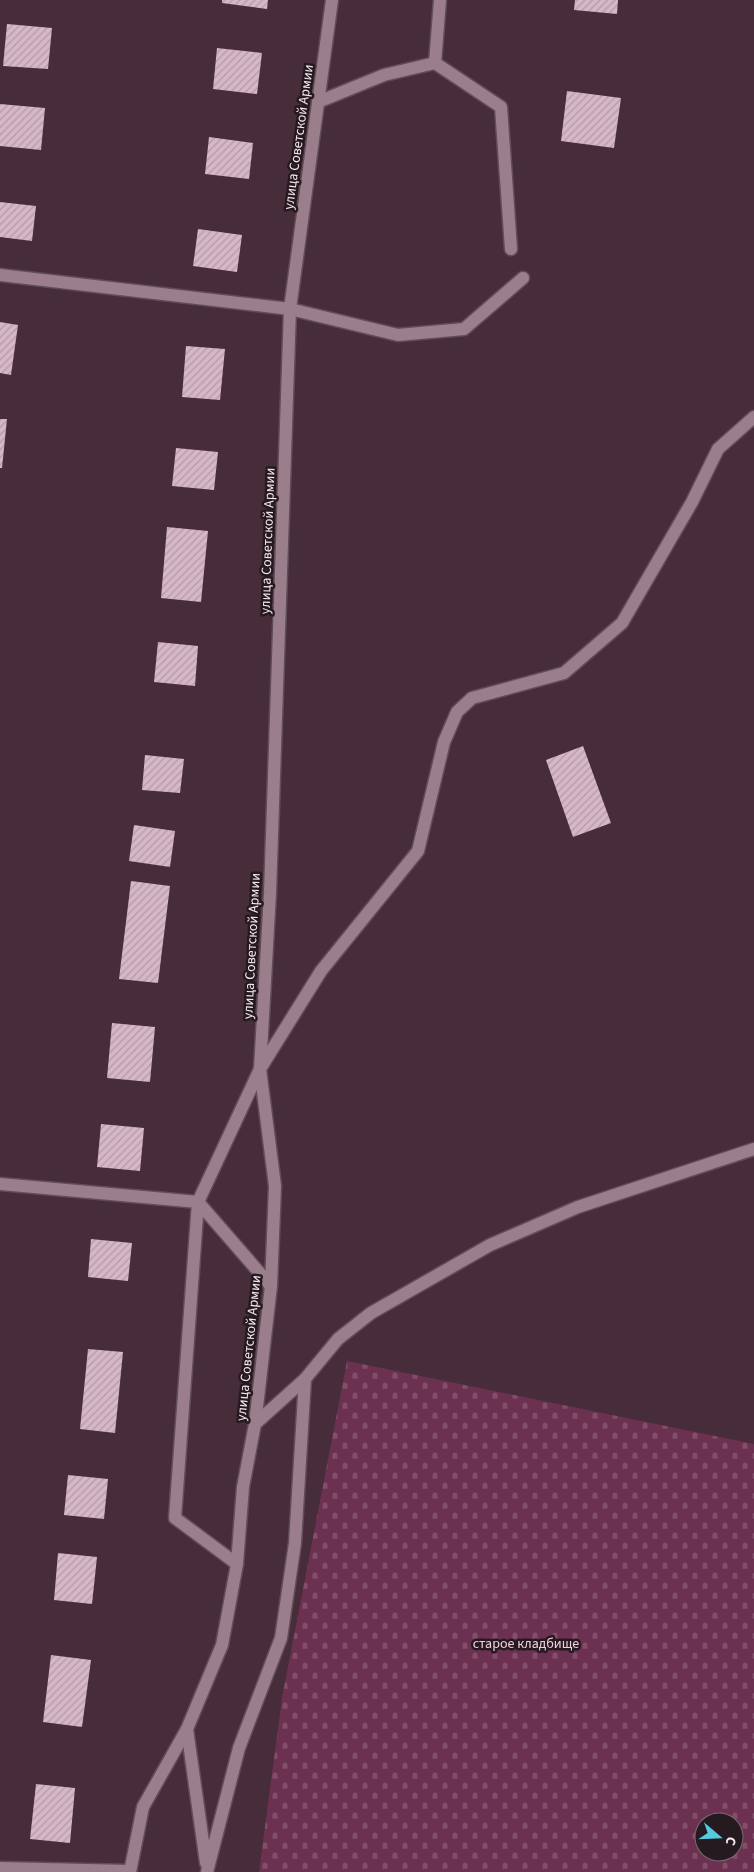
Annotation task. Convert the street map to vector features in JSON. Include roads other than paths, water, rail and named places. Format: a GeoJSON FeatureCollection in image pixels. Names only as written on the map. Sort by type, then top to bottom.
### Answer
{"type":"FeatureCollection","features":[{"type":"Feature","properties":{"kind":"street","name":"улица Советской Армии"},"geometry":{"type":"LineString","coordinates":[[130,1872],[143,1807],[187,1729],[222,1645],[237,1564],[243,1487],[255,1424],[271,1286],[275,1186],[260,1069],[270,893],[290,309],[332,0]]}},
{"type":"Feature","properties":{"kind":"street"},"geometry":{"type":"LineString","coordinates":[[435,63],[440,0]]}},
{"type":"Feature","properties":{"kind":"street"},"geometry":{"type":"LineString","coordinates":[[318,102],[384,76],[435,63],[501,106],[511,249]]}},
{"type":"Feature","properties":{"kind":"street"},"geometry":{"type":"LineString","coordinates":[[0,275],[290,309],[398,335],[464,329],[523,278]]}},
{"type":"Feature","properties":{"kind":"street"},"geometry":{"type":"LineString","coordinates":[[237,1564],[175,1518],[198,1202],[260,1069],[321,971],[418,851],[444,742],[457,712],[472,698],[564,673],[622,624],[692,502],[718,449],[754,417]]}},
{"type":"Feature","properties":{"kind":"street"},"geometry":{"type":"LineString","coordinates":[[255,1424],[304,1379],[338,1339],[371,1313],[490,1245],[578,1207],[754,1149]]}},
{"type":"Feature","properties":{"kind":"street"},"geometry":{"type":"LineString","coordinates":[[0,1184],[198,1202],[271,1286]]}},
{"type":"Feature","properties":{"kind":"street"},"geometry":{"type":"LineString","coordinates":[[207,1871],[239,1748],[281,1638],[296,1543],[304,1379]]}},
{"type":"Feature","properties":{"kind":"street"},"geometry":{"type":"LineString","coordinates":[[187,1729],[207,1871]]}},
{"type":"Feature","properties":{"kind":"street"},"geometry":{"type":"LineString","coordinates":[[0,1868],[130,1872]]}},
{"type":"Feature","properties":{"kind":"park label","name":"старое кладбище"},"geometry":{"type":"Point","coordinates":[526,1643]}}]}
